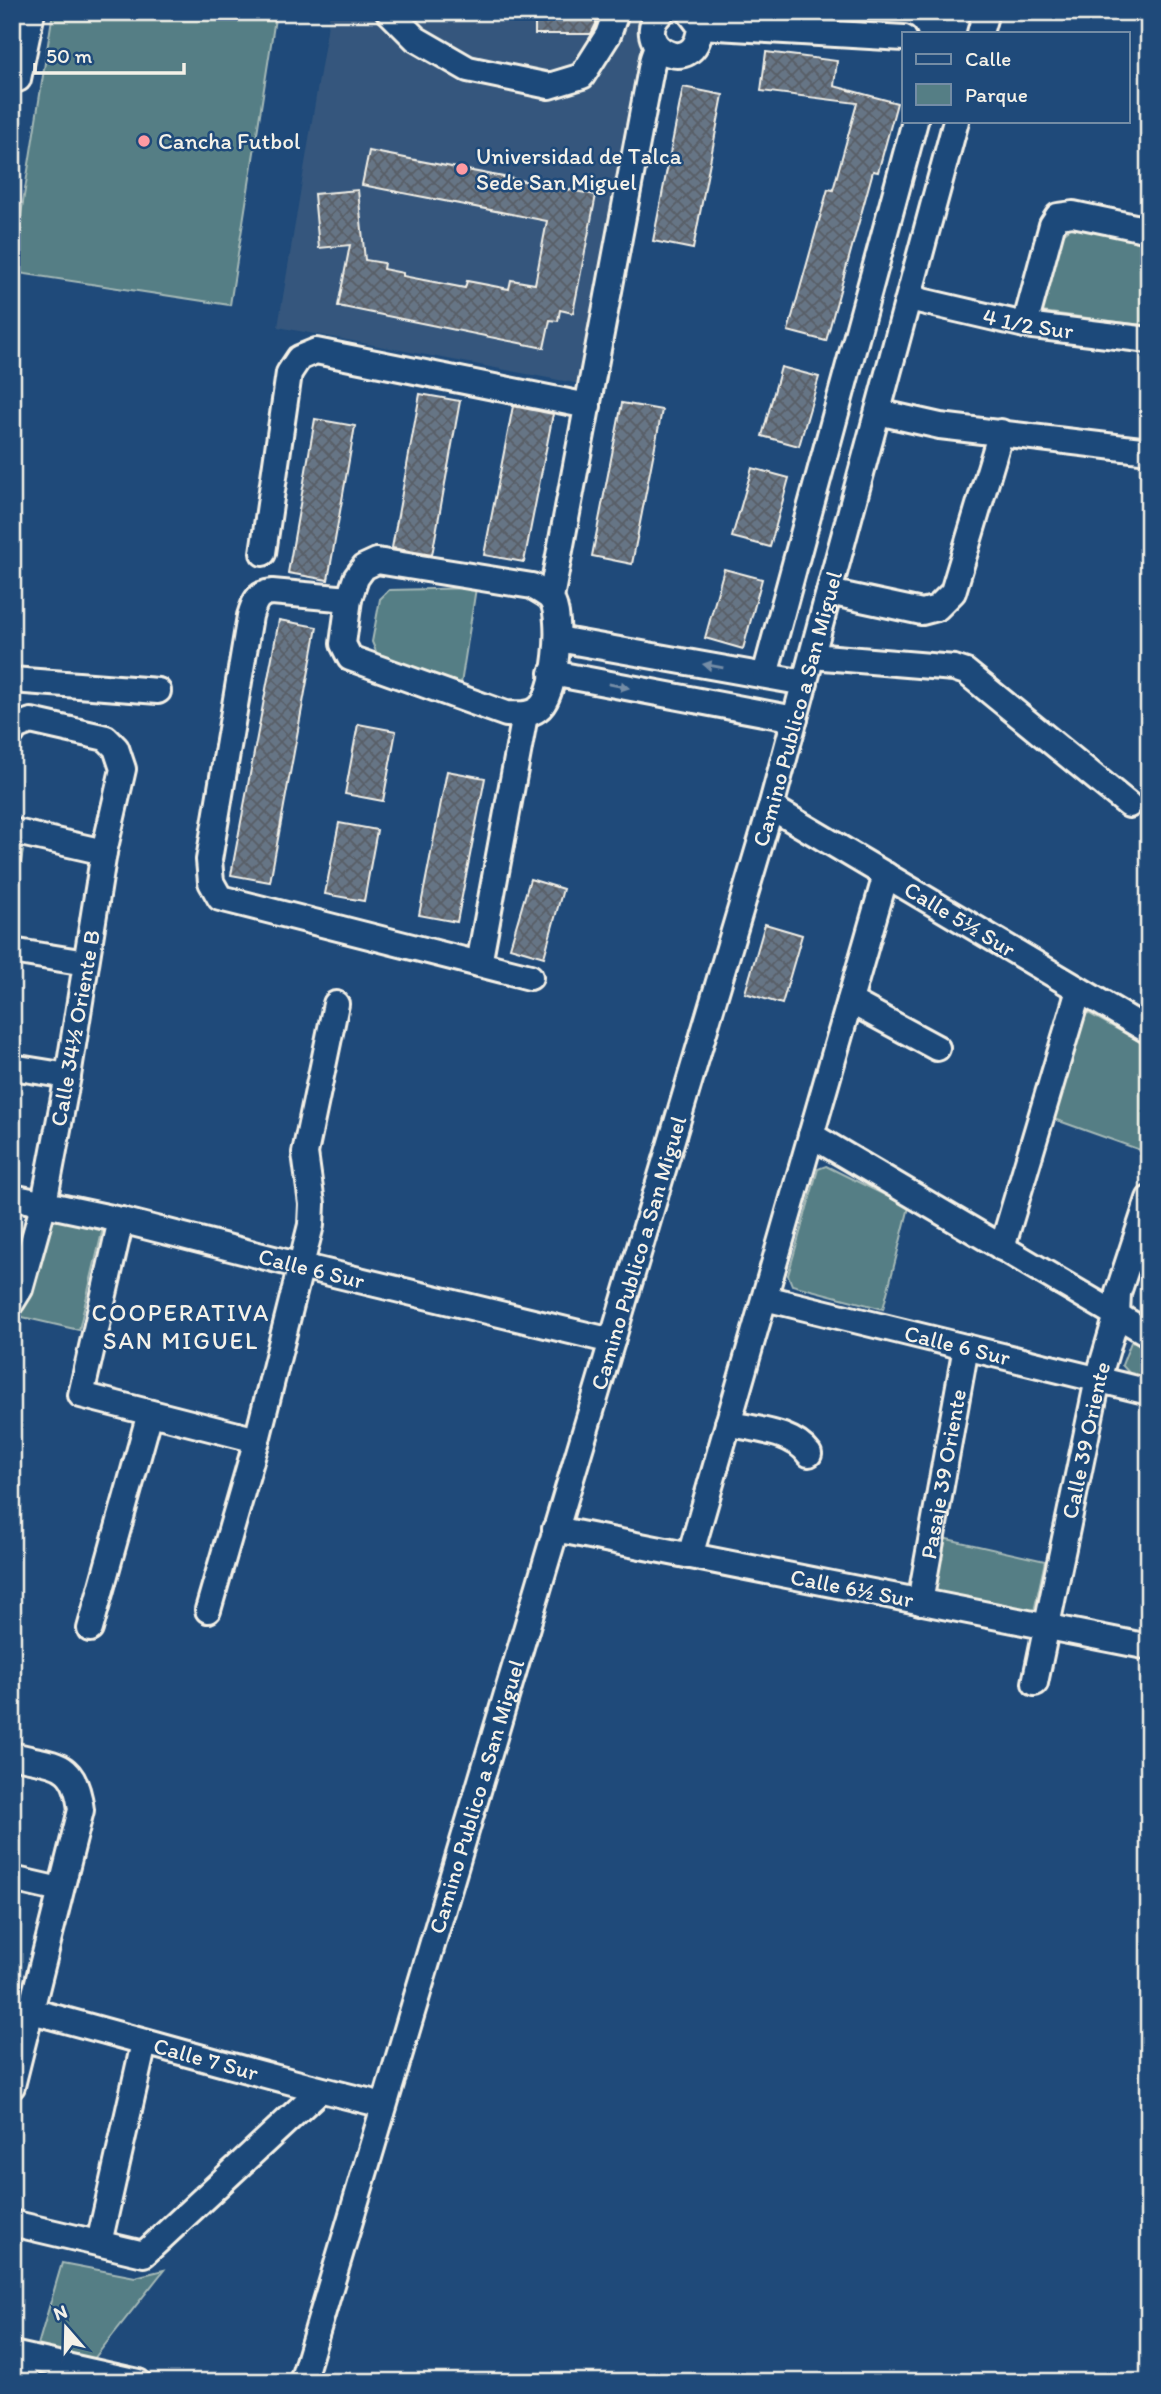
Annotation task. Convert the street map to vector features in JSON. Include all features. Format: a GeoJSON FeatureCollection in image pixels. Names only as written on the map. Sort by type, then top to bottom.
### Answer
{"type":"FeatureCollection","features":[{"type":"Feature","properties":{"kind":"street"},"geometry":{"type":"LineString","coordinates":[[18,79],[32,12]]}},
{"type":"Feature","properties":{"kind":"street"},"geometry":{"type":"LineString","coordinates":[[389,12],[416,39],[468,69],[549,86],[582,76],[608,36],[616,12]]}},
{"type":"Feature","properties":{"kind":"street"},"geometry":{"type":"LineString","coordinates":[[662,12],[653,24],[653,40],[657,47],[670,55],[685,53],[696,44],[694,19],[902,38]]}},
{"type":"Feature","properties":{"kind":"street"},"geometry":{"type":"LineString","coordinates":[[980,32],[986,12]]}},
{"type":"Feature","properties":{"kind":"street"},"geometry":{"type":"LineString","coordinates":[[551,598],[533,586],[377,561],[364,567],[356,578],[349,599],[343,644],[350,658],[506,714],[526,715],[541,708],[548,692],[558,639],[556,613],[551,598],[657,47]]}},
{"type":"Feature","properties":{"kind":"street"},"geometry":{"type":"LineString","coordinates":[[765,676],[915,122]]}},
{"type":"Feature","properties":{"kind":"street","name":"Camino Publico a San Miguel"},"geometry":{"type":"LineString","coordinates":[[302,2382],[771,807],[956,122]]}},
{"type":"Feature","properties":{"kind":"street"},"geometry":{"type":"LineString","coordinates":[[1025,325],[1052,225],[1058,216],[1073,214],[1149,230]]}},
{"type":"Feature","properties":{"kind":"street","name":"4 1/2 Sur"},"geometry":{"type":"LineString","coordinates":[[909,298],[1025,325],[1149,340]]}},
{"type":"Feature","properties":{"kind":"street"},"geometry":{"type":"LineString","coordinates":[[263,552],[289,373],[299,358],[316,351],[589,406]]}},
{"type":"Feature","properties":{"kind":"street"},"geometry":{"type":"LineString","coordinates":[[878,412],[940,426],[1149,451]]}},
{"type":"Feature","properties":{"kind":"street"},"geometry":{"type":"LineString","coordinates":[[829,592],[922,612],[937,608],[953,592],[1001,432]]}},
{"type":"Feature","properties":{"kind":"street"},"geometry":{"type":"LineString","coordinates":[[349,599],[272,592],[263,593],[256,599],[250,616],[209,860],[211,882],[220,898],[530,977]]}},
{"type":"Feature","properties":{"kind":"street"},"geometry":{"type":"LineString","coordinates":[[558,639],[805,683]]}},
{"type":"Feature","properties":{"kind":"street"},"geometry":{"type":"LineString","coordinates":[[812,656],[954,668],[966,672],[1129,805]]}},
{"type":"Feature","properties":{"kind":"street"},"geometry":{"type":"LineString","coordinates":[[552,673],[795,719]]}},
{"type":"Feature","properties":{"kind":"street"},"geometry":{"type":"LineString","coordinates":[[12,680],[158,691]]}},
{"type":"Feature","properties":{"kind":"street"},"geometry":{"type":"LineString","coordinates":[[479,964],[526,715]]}},
{"type":"Feature","properties":{"kind":"street","name":"Calle 34½ Oriente B"},"geometry":{"type":"LineString","coordinates":[[14,730],[31,721],[106,738],[116,748],[123,769],[104,852],[68,1076],[44,1203],[14,1301]]}},
{"type":"Feature","properties":{"kind":"street","name":"Calle 5½ Sur"},"geometry":{"type":"LineString","coordinates":[[771,807],[1149,1031]]}},
{"type":"Feature","properties":{"kind":"street"},"geometry":{"type":"LineString","coordinates":[[12,831],[104,852]]}},
{"type":"Feature","properties":{"kind":"street"},"geometry":{"type":"LineString","coordinates":[[690,1556],[886,875]]}},
{"type":"Feature","properties":{"kind":"street"},"geometry":{"type":"LineString","coordinates":[[12,951],[86,963]]}},
{"type":"Feature","properties":{"kind":"street"},"geometry":{"type":"LineString","coordinates":[[1002,1248],[1079,990]]}},
{"type":"Feature","properties":{"kind":"street"},"geometry":{"type":"LineString","coordinates":[[850,1001],[937,1048]]}},
{"type":"Feature","properties":{"kind":"street"},"geometry":{"type":"LineString","coordinates":[[208,1610],[257,1440],[311,1226],[305,1153],[336,1004]]}},
{"type":"Feature","properties":{"kind":"street"},"geometry":{"type":"LineString","coordinates":[[12,1067],[68,1076]]}},
{"type":"Feature","properties":{"kind":"street"},"geometry":{"type":"LineString","coordinates":[[811,1135],[1149,1334]]}},
{"type":"Feature","properties":{"kind":"street","name":"Calle 6 Sur"},"geometry":{"type":"LineString","coordinates":[[12,1197],[121,1220],[612,1341]]}},
{"type":"Feature","properties":{"kind":"street","name":"Calle 39 Oriente"},"geometry":{"type":"LineString","coordinates":[[1035,1683],[1098,1379],[1117,1315],[1118,1293],[1149,1199]]}},
{"type":"Feature","properties":{"kind":"street"},"geometry":{"type":"LineString","coordinates":[[121,1220],[80,1395],[257,1440]]}},
{"type":"Feature","properties":{"kind":"street","name":"Calle 6 Sur"},"geometry":{"type":"LineString","coordinates":[[765,1298],[1149,1392]]}},
{"type":"Feature","properties":{"kind":"street","name":"Pasaje 39 Oriente"},"geometry":{"type":"LineString","coordinates":[[919,1602],[966,1347]]}},
{"type":"Feature","properties":{"kind":"street"},"geometry":{"type":"LineString","coordinates":[[90,1629],[150,1413]]}},
{"type":"Feature","properties":{"kind":"street"},"geometry":{"type":"LineString","coordinates":[[728,1423],[786,1436],[799,1443],[809,1454]]}},
{"type":"Feature","properties":{"kind":"street","name":"Calle 6½ Sur"},"geometry":{"type":"LineString","coordinates":[[555,1529],[1149,1647]]}},
{"type":"Feature","properties":{"kind":"street"},"geometry":{"type":"LineString","coordinates":[[12,1755],[63,1768],[74,1778],[79,1791],[81,1810],[60,1890],[21,2008],[12,2086]]}},
{"type":"Feature","properties":{"kind":"street"},"geometry":{"type":"LineString","coordinates":[[12,1879],[60,1890]]}},
{"type":"Feature","properties":{"kind":"street","name":"Calle 7 Sur"},"geometry":{"type":"LineString","coordinates":[[21,2008],[384,2105]]}},
{"type":"Feature","properties":{"kind":"street"},"geometry":{"type":"LineString","coordinates":[[99,2243],[144,2043]]}},
{"type":"Feature","properties":{"kind":"street"},"geometry":{"type":"LineString","coordinates":[[12,2223],[144,2254],[320,2090]]}},
{"type":"Feature","properties":{"kind":"street"},"geometry":{"type":"LineString","coordinates":[[12,2354],[138,2382]]}},
{"type":"Feature","properties":{"kind":"street"},"geometry":{"type":"LineString","coordinates":[[12,2378],[29,2382]]}},
{"type":"Feature","properties":{"kind":"shaded area","name":"Universidad de Talca Sede San Miguel"},"geometry":{"type":"Polygon","coordinates":[[[330,12],[650,12],[580,384],[278,327],[330,12]]]}},
{"type":"Feature","properties":{"kind":"green space","name":"Cancha Futbol"},"geometry":{"type":"Polygon","coordinates":[[[53,12],[276,12],[230,305],[12,272],[53,12]]]}},
{"type":"Feature","properties":{"kind":"green space"},"geometry":{"type":"Polygon","coordinates":[[[1072,227],[1149,239],[1149,326],[1042,312],[1038,305],[1058,238],[1072,227]]]}},
{"type":"Feature","properties":{"kind":"green space"},"geometry":{"type":"Polygon","coordinates":[[[476,588],[461,684],[377,654],[372,642],[380,599],[389,590],[476,588]]]}},
{"type":"Feature","properties":{"kind":"green space"},"geometry":{"type":"Polygon","coordinates":[[[12,848],[23,851],[12,909],[12,848]]]}},
{"type":"Feature","properties":{"kind":"green space"},"geometry":{"type":"Polygon","coordinates":[[[1079,1008],[1149,1047],[1149,1134],[1143,1151],[1051,1118],[1079,1008]]]}},
{"type":"Feature","properties":{"kind":"green space"},"geometry":{"type":"Polygon","coordinates":[[[826,1166],[909,1207],[883,1309],[792,1285],[788,1275],[818,1169],[826,1166]]]}},
{"type":"Feature","properties":{"kind":"green space"},"geometry":{"type":"Polygon","coordinates":[[[42,1213],[103,1228],[79,1330],[18,1316],[42,1213]]]}},
{"type":"Feature","properties":{"kind":"green space"},"geometry":{"type":"Polygon","coordinates":[[[1140,1339],[1149,1345],[1149,1380],[1132,1376],[1122,1365],[1131,1342],[1140,1339]]]}},
{"type":"Feature","properties":{"kind":"green space"},"geometry":{"type":"Polygon","coordinates":[[[938,1537],[1045,1561],[1033,1616],[927,1591],[938,1537]]]}},
{"type":"Feature","properties":{"kind":"green space"},"geometry":{"type":"Polygon","coordinates":[[[62,2263],[135,2277],[164,2270],[93,2360],[36,2352],[62,2263]]]}},
{"type":"Feature","properties":{"kind":"building"},"geometry":{"type":"Polygon","coordinates":[[[535,12],[596,12],[596,24],[591,34],[535,34],[535,12]]]}},
{"type":"Feature","properties":{"kind":"building"},"geometry":{"type":"Polygon","coordinates":[[[766,52],[837,61],[834,86],[897,103],[878,172],[873,171],[826,341],[788,331],[828,189],[833,190],[857,103],[761,91],[766,52]]]}},
{"type":"Feature","properties":{"kind":"building"},"geometry":{"type":"Polygon","coordinates":[[[683,87],[723,95],[693,249],[653,241],[683,87]]]}},
{"type":"Feature","properties":{"kind":"building"},"geometry":{"type":"Polygon","coordinates":[[[369,151],[596,195],[573,313],[560,310],[558,321],[550,320],[544,348],[338,306],[350,245],[319,248],[314,194],[358,190],[365,260],[384,263],[383,269],[403,273],[403,276],[465,288],[467,281],[509,289],[511,280],[535,284],[547,221],[362,185],[369,151]]]}},
{"type":"Feature","properties":{"kind":"building"},"geometry":{"type":"Polygon","coordinates":[[[781,367],[819,377],[799,446],[762,436],[781,367]]]}},
{"type":"Feature","properties":{"kind":"building"},"geometry":{"type":"Polygon","coordinates":[[[420,394],[460,401],[432,555],[392,548],[420,394]]]}},
{"type":"Feature","properties":{"kind":"building"},"geometry":{"type":"Polygon","coordinates":[[[622,403],[662,410],[632,564],[592,556],[622,403]]]}},
{"type":"Feature","properties":{"kind":"building"},"geometry":{"type":"Polygon","coordinates":[[[513,406],[553,414],[524,562],[484,555],[513,406]]]}},
{"type":"Feature","properties":{"kind":"building"},"geometry":{"type":"Polygon","coordinates":[[[315,419],[355,426],[328,580],[288,573],[315,419]]]}},
{"type":"Feature","properties":{"kind":"building"},"geometry":{"type":"Polygon","coordinates":[[[752,468],[789,478],[770,547],[732,537],[752,468]]]}},
{"type":"Feature","properties":{"kind":"building"},"geometry":{"type":"Polygon","coordinates":[[[724,569],[762,579],[743,649],[705,638],[724,569]]]}},
{"type":"Feature","properties":{"kind":"building"},"geometry":{"type":"Polygon","coordinates":[[[279,620],[317,627],[270,882],[231,875],[279,620]]]}},
{"type":"Feature","properties":{"kind":"building"},"geometry":{"type":"Polygon","coordinates":[[[358,724],[396,731],[383,801],[345,794],[358,724]]]}},
{"type":"Feature","properties":{"kind":"building"},"geometry":{"type":"Polygon","coordinates":[[[447,771],[485,778],[457,922],[419,915],[447,771]]]}},
{"type":"Feature","properties":{"kind":"building"},"geometry":{"type":"Polygon","coordinates":[[[339,823],[377,830],[364,901],[325,894],[339,823]]]}},
{"type":"Feature","properties":{"kind":"building"},"geometry":{"type":"Polygon","coordinates":[[[530,879],[563,889],[544,957],[510,947],[530,879]]]}},
{"type":"Feature","properties":{"kind":"building"},"geometry":{"type":"Polygon","coordinates":[[[765,924],[802,935],[782,1004],[745,993],[765,924]]]}},
{"type":"Feature","properties":{"kind":"place","name":"Cancha Futbol"},"geometry":{"type":"Point","coordinates":[144,141]}},
{"type":"Feature","properties":{"kind":"place","name":"Universidad de Talca Sede San Miguel"},"geometry":{"type":"Point","coordinates":[462,169]}},
{"type":"Feature","properties":{"kind":"district","name":"COOPERATIVA SAN MIGUEL"},"geometry":{"type":"Point","coordinates":[181,1326]}}]}
